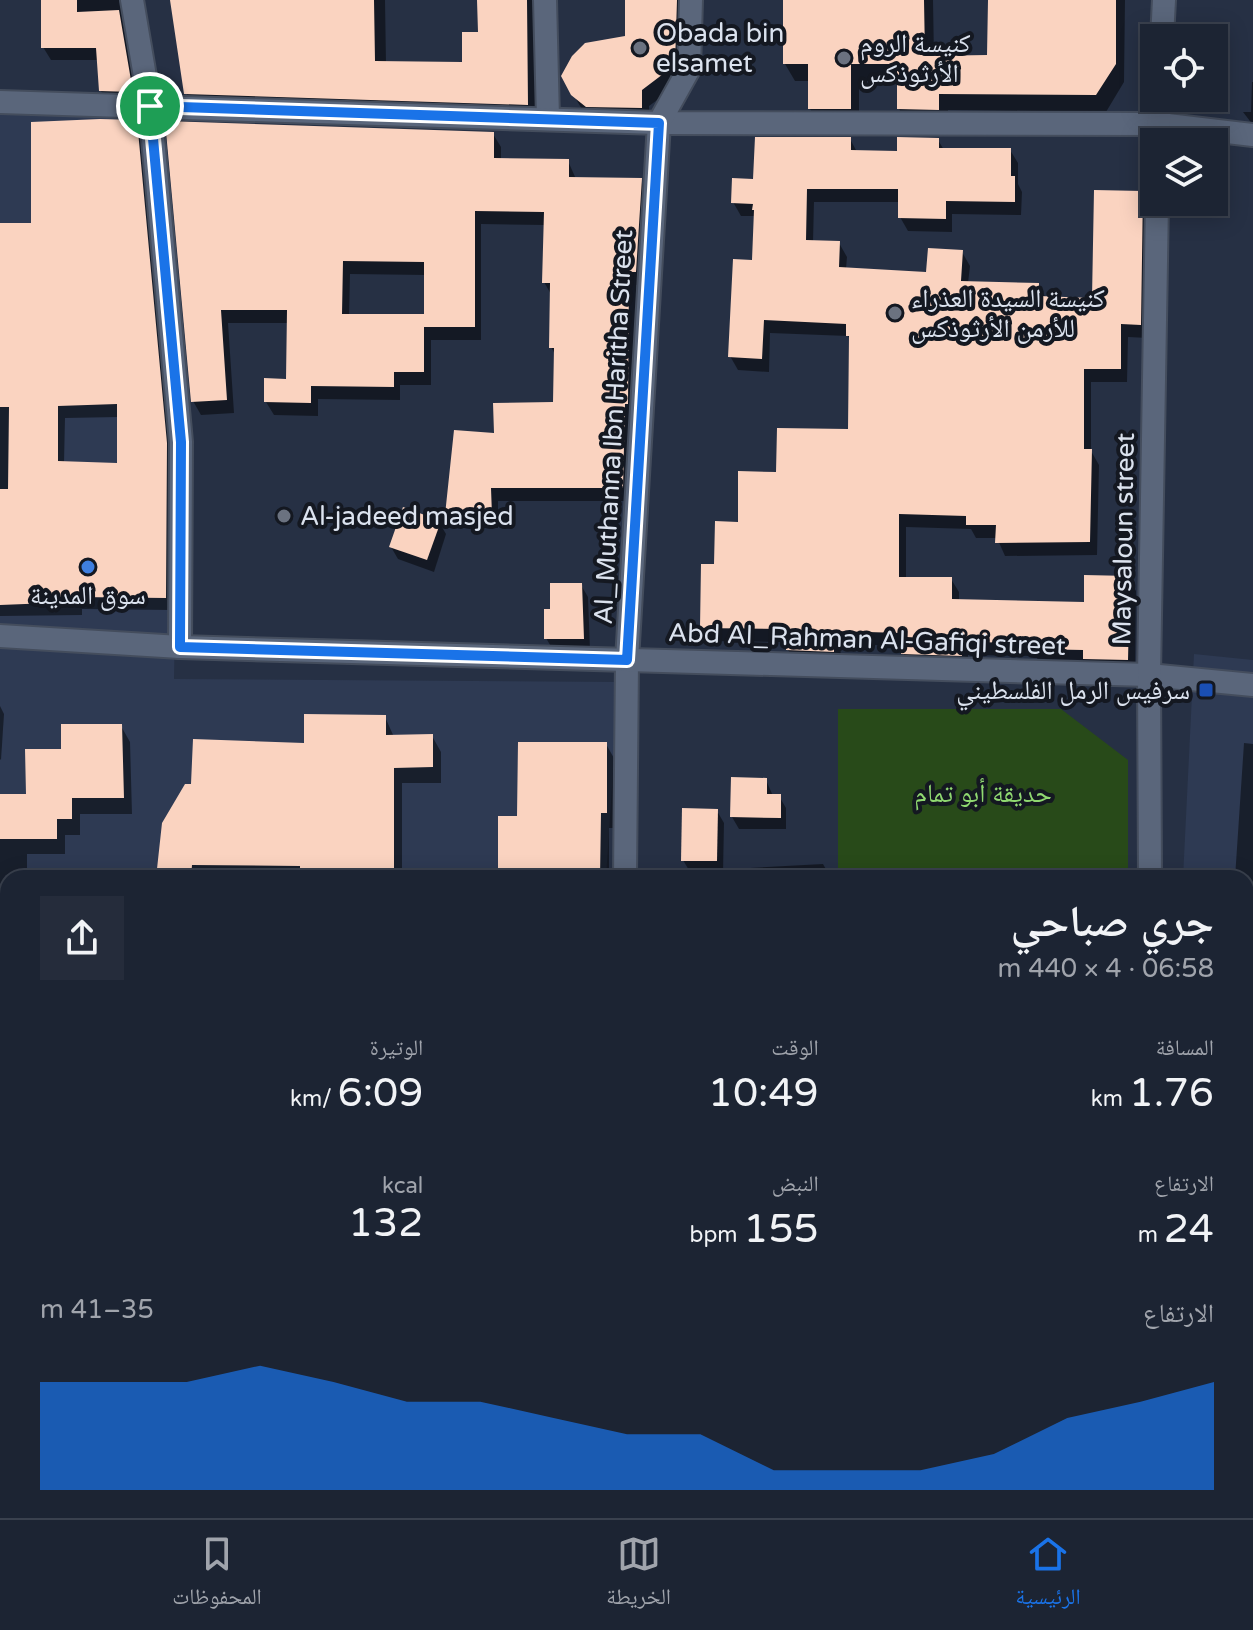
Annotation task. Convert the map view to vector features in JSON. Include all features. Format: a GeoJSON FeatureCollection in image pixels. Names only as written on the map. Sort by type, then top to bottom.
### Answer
{"type":"FeatureCollection","features":[{"type":"Feature","properties":{"kind":"street"},"geometry":{"type":"LineString","coordinates":[[132,0],[150,106],[181,442],[180,647]]}},
{"type":"Feature","properties":{"kind":"street"},"geometry":{"type":"LineString","coordinates":[[545,0],[548,118]]}},
{"type":"Feature","properties":{"kind":"street"},"geometry":{"type":"LineString","coordinates":[[659,123],[689,69],[691,0]]}},
{"type":"Feature","properties":{"kind":"street"},"geometry":{"type":"LineString","coordinates":[[1163,24],[1164,0]]}},
{"type":"Feature","properties":{"kind":"street"},"geometry":{"type":"LineString","coordinates":[[0,102],[659,123],[1140,133]]}},
{"type":"Feature","properties":{"kind":"street","name":"Al_Muthanna Ibn Haritha Street"},"geometry":{"type":"LineString","coordinates":[[625,870],[627,660],[659,123]]}},
{"type":"Feature","properties":{"kind":"street"},"geometry":{"type":"LineString","coordinates":[[1228,134],[1253,135]]}},
{"type":"Feature","properties":{"kind":"street","name":"Maysaloun street"},"geometry":{"type":"LineString","coordinates":[[1150,870],[1149,675],[1157,216]]}},
{"type":"Feature","properties":{"kind":"street","name":"Abd Al_Rahman Al-Gafiqi street"},"geometry":{"type":"LineString","coordinates":[[0,636],[180,647],[1149,675],[1253,685]]}},
{"type":"Feature","properties":{"kind":"shaded area","name":"سوق المدينة"},"geometry":{"type":"Polygon","coordinates":[[[0,111],[145,112],[178,456],[174,679],[619,682],[607,870],[0,870],[0,111]]]}},
{"type":"Feature","properties":{"kind":"shaded area"},"geometry":{"type":"Polygon","coordinates":[[[1194,654],[1253,660],[1253,870],[1183,870],[1194,654]]]}},
{"type":"Feature","properties":{"kind":"green space","name":"حديقة أبو تمام"},"geometry":{"type":"Polygon","coordinates":[[[838,709],[1061,709],[1128,760],[1128,870],[838,870],[838,709]]]}},
{"type":"Feature","properties":{"kind":"building"},"geometry":{"type":"Polygon","coordinates":[[[41,0],[77,0],[77,12],[119,10],[133,92],[99,91],[96,48],[41,48],[41,0]]]}},
{"type":"Feature","properties":{"kind":"building"},"geometry":{"type":"Polygon","coordinates":[[[170,0],[374,0],[375,61],[462,62],[462,32],[478,32],[477,0],[527,0],[528,105],[184,94],[170,0]]]}},
{"type":"Feature","properties":{"kind":"building"},"geometry":{"type":"Polygon","coordinates":[[[625,0],[677,0],[675,65],[642,90],[642,108],[586,107],[571,95],[561,76],[572,56],[585,43],[625,36],[625,0]]]}},
{"type":"Feature","properties":{"kind":"building"},"geometry":{"type":"Polygon","coordinates":[[[783,0],[924,0],[925,56],[987,55],[988,0],[1116,0],[1116,64],[1096,95],[939,94],[939,110],[897,109],[897,64],[851,64],[851,109],[808,109],[808,64],[783,64],[783,0]]]}},
{"type":"Feature","properties":{"kind":"building"},"geometry":{"type":"Polygon","coordinates":[[[137,120],[167,443],[166,598],[76,597],[76,602],[0,605],[0,489],[8,489],[9,407],[0,407],[0,223],[31,223],[31,122],[137,120]],[[117,404],[58,406],[58,461],[117,463],[117,404]]]}},
{"type":"Feature","properties":{"kind":"building"},"geometry":{"type":"Polygon","coordinates":[[[165,121],[494,132],[494,158],[569,159],[569,177],[642,178],[636,272],[629,272],[628,404],[625,404],[623,488],[491,488],[492,515],[445,515],[454,430],[494,433],[493,403],[553,402],[554,348],[549,348],[550,283],[542,283],[544,212],[475,211],[475,327],[424,327],[424,372],[394,372],[394,387],[311,386],[311,403],[264,402],[264,378],[286,379],[287,310],[221,310],[227,400],[191,402],[165,121]],[[343,261],[342,314],[424,314],[424,262],[343,261]]]}},
{"type":"Feature","properties":{"kind":"building"},"geometry":{"type":"Polygon","coordinates":[[[755,137],[851,137],[851,150],[897,151],[897,137],[939,138],[939,148],[1011,148],[1015,202],[946,201],[946,219],[898,218],[898,189],[807,189],[806,240],[840,241],[839,267],[926,272],[928,248],[963,250],[961,281],[1039,283],[1039,296],[1092,298],[1094,190],[1140,191],[1140,216],[1143,216],[1141,325],[1121,324],[1121,369],[1084,369],[1084,449],[1092,449],[1090,542],[995,543],[996,525],[966,525],[966,516],[899,514],[899,577],[952,577],[952,599],[1084,602],[1084,575],[1130,576],[1128,660],[1083,659],[1083,650],[1029,649],[1029,643],[962,642],[962,656],[901,654],[901,633],[834,631],[834,652],[786,650],[786,629],[700,628],[701,564],[714,564],[715,521],[738,522],[738,471],[776,472],[777,428],[848,429],[849,336],[846,336],[846,324],[764,320],[762,359],[728,357],[733,259],[752,260],[754,210],[753,204],[731,203],[732,178],[753,179],[755,137]]]}},
{"type":"Feature","properties":{"kind":"building"},"geometry":{"type":"Polygon","coordinates":[[[403,507],[441,521],[427,560],[389,547],[403,507]]]}},
{"type":"Feature","properties":{"kind":"building"},"geometry":{"type":"Polygon","coordinates":[[[550,583],[582,583],[584,639],[544,639],[544,609],[550,609],[550,583]]]}},
{"type":"Feature","properties":{"kind":"building"},"geometry":{"type":"Polygon","coordinates":[[[304,714],[386,715],[386,735],[433,734],[433,767],[394,768],[394,870],[192,865],[192,870],[157,870],[162,823],[185,784],[191,784],[193,739],[304,743],[304,714]]]}},
{"type":"Feature","properties":{"kind":"building"},"geometry":{"type":"Polygon","coordinates":[[[61,724],[122,724],[124,798],[72,798],[72,819],[57,819],[57,839],[0,839],[0,794],[26,794],[25,749],[61,749],[61,724]]]}},
{"type":"Feature","properties":{"kind":"building"},"geometry":{"type":"Polygon","coordinates":[[[518,742],[607,742],[607,813],[601,813],[600,870],[498,870],[498,816],[517,816],[518,742]]]}},
{"type":"Feature","properties":{"kind":"building"},"geometry":{"type":"Polygon","coordinates":[[[731,777],[767,778],[767,794],[781,794],[781,818],[730,817],[731,777]]]}},
{"type":"Feature","properties":{"kind":"building"},"geometry":{"type":"Polygon","coordinates":[[[682,808],[718,809],[717,861],[681,861],[682,808]]]}},
{"type":"Feature","properties":{"kind":"place","name":"Obada bin elsamet"},"geometry":{"type":"Point","coordinates":[640,48]}},
{"type":"Feature","properties":{"kind":"place","name":"كنيسة الروم الأرثوذكس"},"geometry":{"type":"Point","coordinates":[844,58]}},
{"type":"Feature","properties":{"kind":"place","name":"كنيسة السيدة العذراء للأرمن الأرثوذكس"},"geometry":{"type":"Point","coordinates":[895,313]}},
{"type":"Feature","properties":{"kind":"place","name":"Al-jadeed masjed"},"geometry":{"type":"Point","coordinates":[284,516]}},
{"type":"Feature","properties":{"kind":"place","name":"سوق المدينة"},"geometry":{"type":"Point","coordinates":[88,567]}},
{"type":"Feature","properties":{"kind":"place","name":"سرفيس الرمل الفلسطيني"},"geometry":{"type":"Point","coordinates":[1206,690]}},
{"type":"Feature","properties":{"kind":"route"},"geometry":{"type":"LineString","coordinates":[[150,106],[659,123],[627,660],[180,647],[181,442],[150,106]]}}]}
